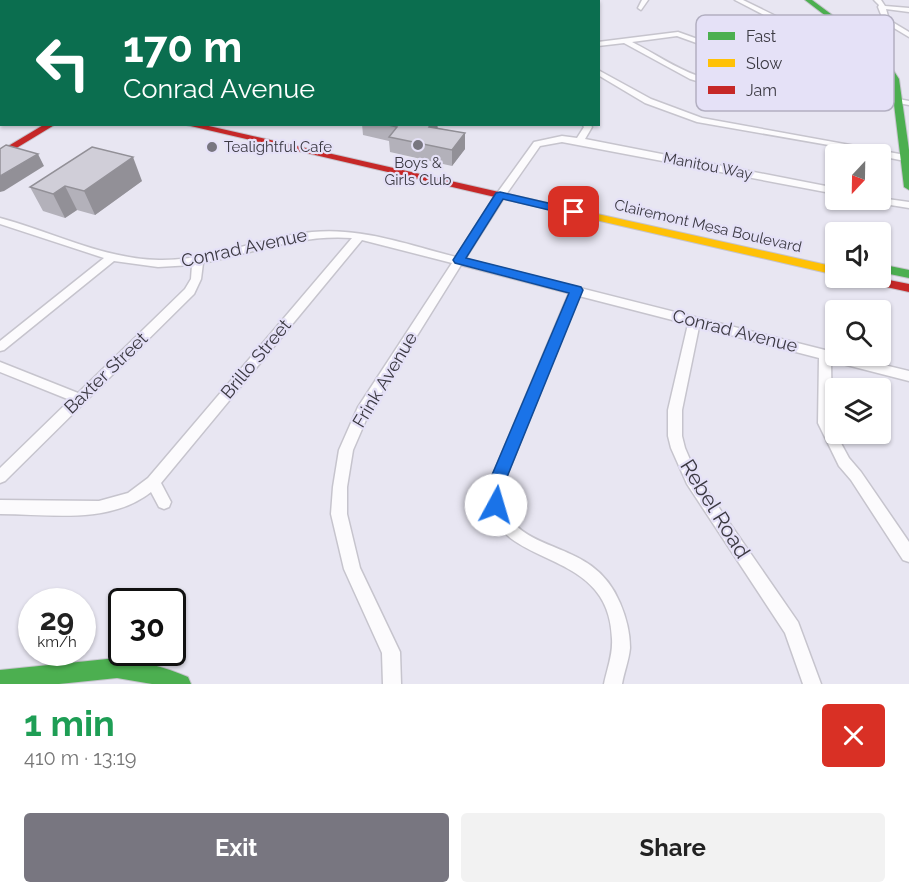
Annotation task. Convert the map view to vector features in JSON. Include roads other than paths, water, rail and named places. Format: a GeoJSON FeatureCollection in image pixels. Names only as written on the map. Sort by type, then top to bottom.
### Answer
{"type":"FeatureCollection","features":[{"type":"Feature","properties":{"kind":"main road"},"geometry":{"type":"LineString","coordinates":[[808,0],[827,15]]}},
{"type":"Feature","properties":{"kind":"main road"},"geometry":{"type":"LineString","coordinates":[[817,0],[835,15]]}},
{"type":"Feature","properties":{"kind":"main road"},"geometry":{"type":"LineString","coordinates":[[894,63],[905,79],[909,187]]}},
{"type":"Feature","properties":{"kind":"main road"},"geometry":{"type":"LineString","coordinates":[[894,77],[905,101]]}},
{"type":"Feature","properties":{"kind":"main road"},"geometry":{"type":"LineString","coordinates":[[0,155],[49,126]]}},
{"type":"Feature","properties":{"kind":"main road","name":"Clairemont Mesa Boulevard"},"geometry":{"type":"LineString","coordinates":[[195,126],[825,257]]}},
{"type":"Feature","properties":{"kind":"main road","name":"Clairemont Mesa Boulevard"},"geometry":{"type":"LineString","coordinates":[[238,126],[825,268]]}},
{"type":"Feature","properties":{"kind":"main road"},"geometry":{"type":"LineString","coordinates":[[891,270],[909,274]]}},
{"type":"Feature","properties":{"kind":"main road"},"geometry":{"type":"LineString","coordinates":[[891,284],[909,288]]}},
{"type":"Feature","properties":{"kind":"main road"},"geometry":{"type":"LineString","coordinates":[[0,680],[117,668],[146,672],[182,684]]}},
{"type":"Feature","properties":{"kind":"street"},"geometry":{"type":"LineString","coordinates":[[641,8],[645,0]]}},
{"type":"Feature","properties":{"kind":"street"},"geometry":{"type":"LineString","coordinates":[[738,0],[767,15]]}},
{"type":"Feature","properties":{"kind":"street"},"geometry":{"type":"LineString","coordinates":[[879,3],[909,10]]}},
{"type":"Feature","properties":{"kind":"street"},"geometry":{"type":"LineString","coordinates":[[894,26],[909,35]]}},
{"type":"Feature","properties":{"kind":"street"},"geometry":{"type":"LineString","coordinates":[[600,44],[678,34],[696,41]]}},
{"type":"Feature","properties":{"kind":"street"},"geometry":{"type":"LineString","coordinates":[[626,41],[696,78]]}},
{"type":"Feature","properties":{"kind":"street"},"geometry":{"type":"LineString","coordinates":[[600,73],[648,101],[700,120],[907,158]]}},
{"type":"Feature","properties":{"kind":"street"},"geometry":{"type":"LineString","coordinates":[[580,141],[587,126]]}},
{"type":"Feature","properties":{"kind":"street","name":"Frink Avenue"},"geometry":{"type":"LineString","coordinates":[[392,684],[391,652],[352,568],[339,514],[340,487],[346,450],[363,411],[503,191],[537,144],[562,139],[580,141]]}},
{"type":"Feature","properties":{"kind":"street","name":"Manitou Way"},"geometry":{"type":"LineString","coordinates":[[580,141],[825,189]]}},
{"type":"Feature","properties":{"kind":"street"},"geometry":{"type":"LineString","coordinates":[[891,203],[909,206]]}},
{"type":"Feature","properties":{"kind":"street","name":"Conrad Avenue"},"geometry":{"type":"LineString","coordinates":[[0,221],[112,257],[158,263],[198,261],[298,236],[315,234],[360,236],[825,354]]}},
{"type":"Feature","properties":{"kind":"street","name":"Brillo Street"},"geometry":{"type":"LineString","coordinates":[[0,507],[99,508],[132,498],[153,482],[360,236]]}},
{"type":"Feature","properties":{"kind":"street"},"geometry":{"type":"LineString","coordinates":[[0,347],[112,257]]}},
{"type":"Feature","properties":{"kind":"street","name":"Baxter Street"},"geometry":{"type":"LineString","coordinates":[[0,477],[190,291],[196,279],[198,261]]}},
{"type":"Feature","properties":{"kind":"street"},"geometry":{"type":"LineString","coordinates":[[576,290],[497,482],[496,505],[507,526],[524,540],[584,568],[610,596],[619,622],[621,648],[613,684]]}},
{"type":"Feature","properties":{"kind":"street","name":"Rebel Road"},"geometry":{"type":"LineString","coordinates":[[695,321],[675,411],[674,435],[682,461],[692,480],[792,628],[812,684]]}},
{"type":"Feature","properties":{"kind":"street"},"geometry":{"type":"LineString","coordinates":[[825,366],[825,423],[844,462],[856,476],[909,555]]}},
{"type":"Feature","properties":{"kind":"street","name":"Conrad Avenue"},"geometry":{"type":"LineString","coordinates":[[871,366],[909,376]]}},
{"type":"Feature","properties":{"kind":"street"},"geometry":{"type":"LineString","coordinates":[[0,367],[80,399]]}},
{"type":"Feature","properties":{"kind":"street"},"geometry":{"type":"LineString","coordinates":[[153,482],[164,502]]}},
{"type":"Feature","properties":{"kind":"place","name":"Boys & Girls Club"},"geometry":{"type":"Point","coordinates":[418,145]}},
{"type":"Feature","properties":{"kind":"place","name":"Tealightful Cafe"},"geometry":{"type":"Point","coordinates":[212,147]}}]}
